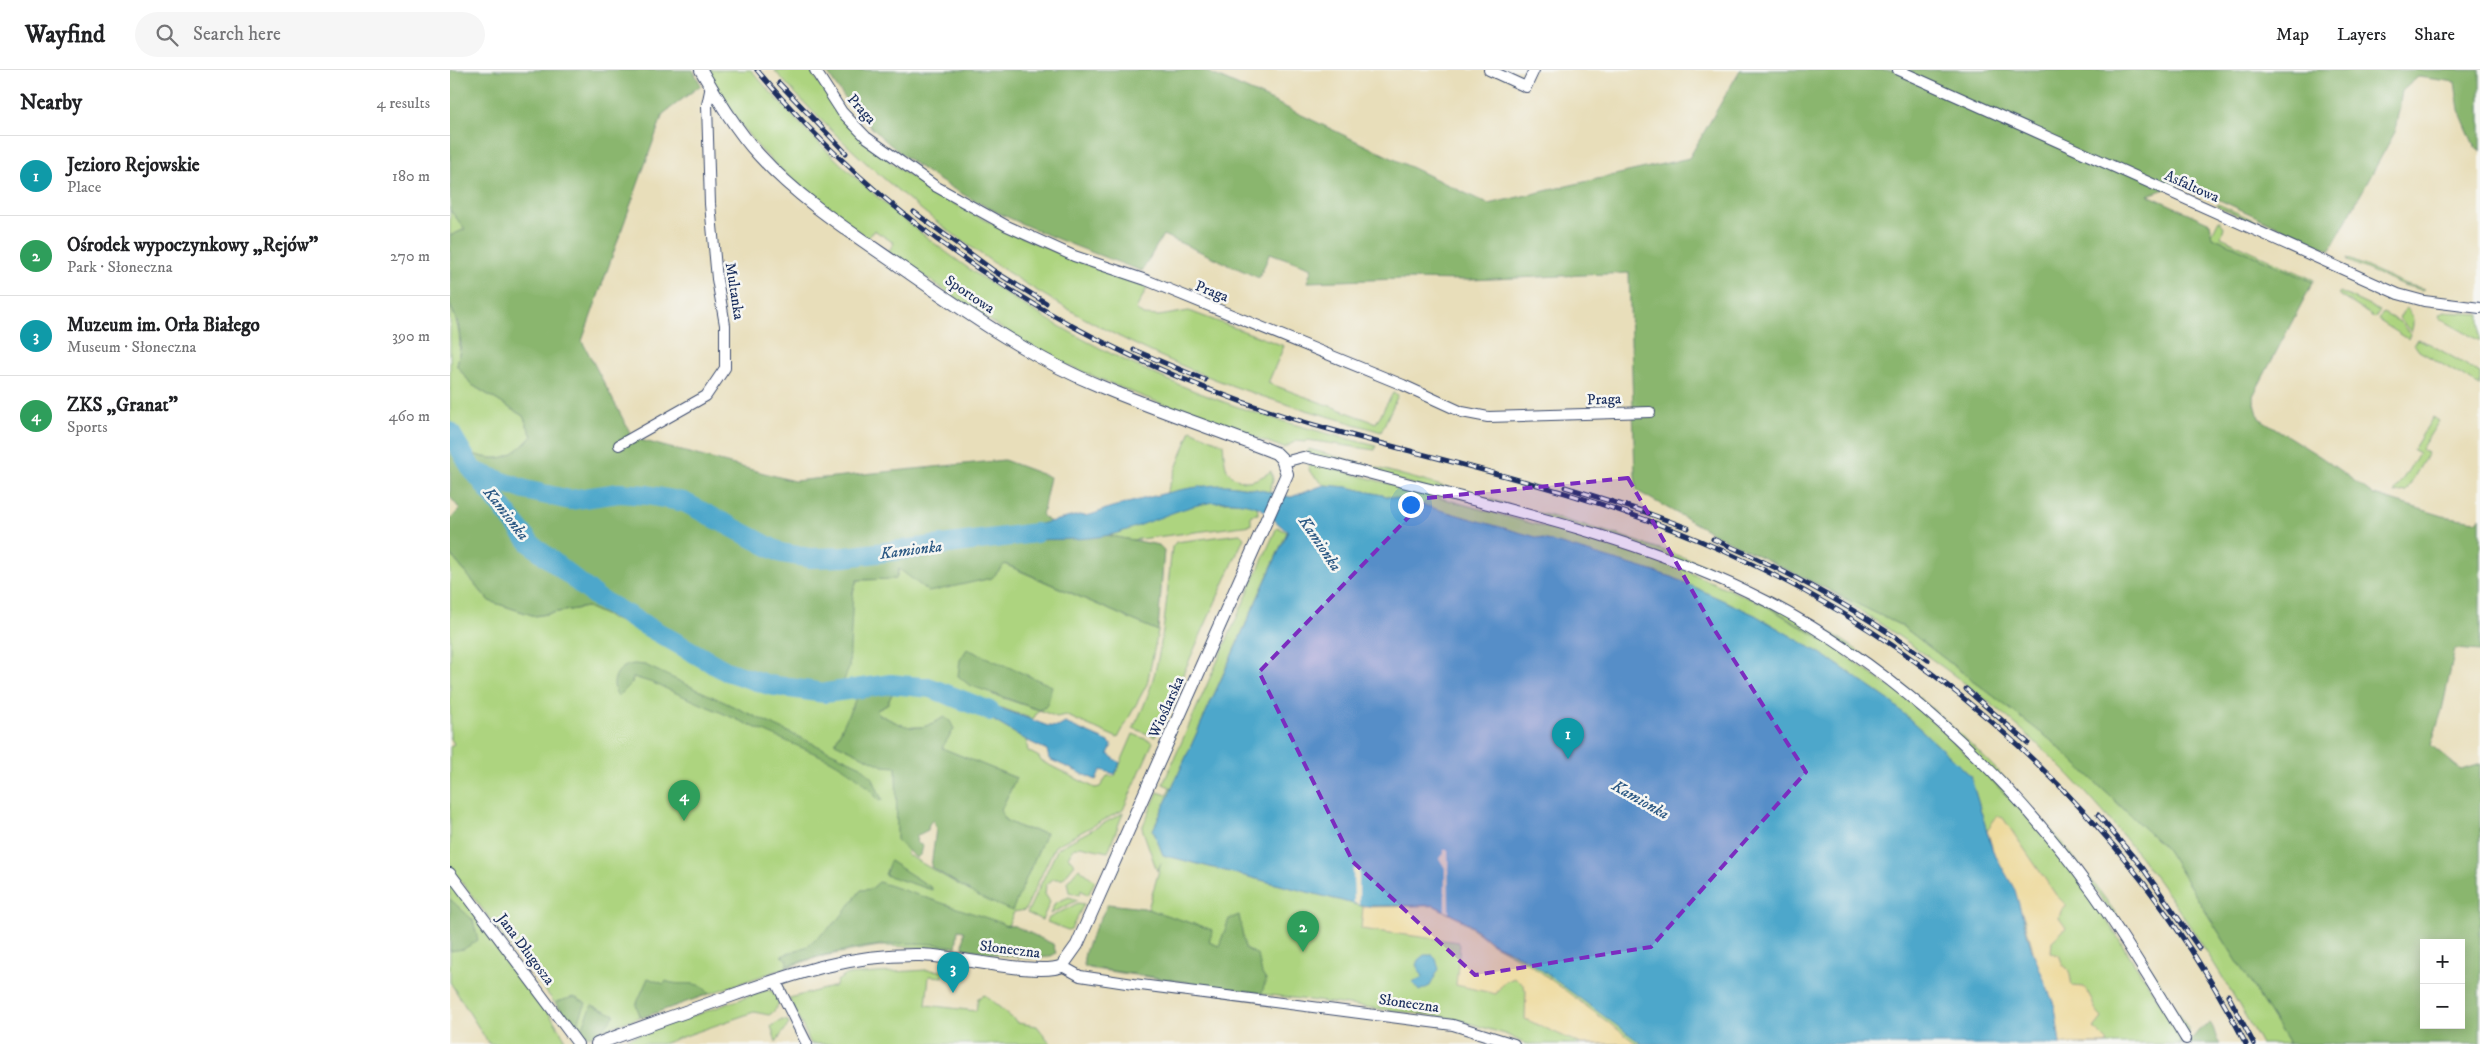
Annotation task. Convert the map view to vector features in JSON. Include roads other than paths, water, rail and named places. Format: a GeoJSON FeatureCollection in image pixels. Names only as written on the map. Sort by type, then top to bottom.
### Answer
{"type":"FeatureCollection","features":[{"type":"Feature","properties":{"kind":"street","name":"Sportowa"},"geometry":{"type":"LineString","coordinates":[[701,70],[758,153],[790,186],[824,214],[985,324],[1042,359],[1101,387],[1276,453],[1283,460]]}},
{"type":"Feature","properties":{"kind":"street","name":"Praga"},"geometry":{"type":"LineString","coordinates":[[815,70],[842,112],[866,137],[900,163],[935,186],[1007,226],[1074,256],[1146,280],[1403,384],[1467,414],[1488,417],[1650,412]]}},
{"type":"Feature","properties":{"kind":"street"},"geometry":{"type":"LineString","coordinates":[[1489,70],[1526,87],[1534,70]]}},
{"type":"Feature","properties":{"kind":"street","name":"Asfaltowa"},"geometry":{"type":"LineString","coordinates":[[1898,70],[2398,294],[2424,301],[2480,308]]}},
{"type":"Feature","properties":{"kind":"street","name":"Multanka"},"geometry":{"type":"LineString","coordinates":[[619,445],[698,402],[706,396],[725,368],[725,325],[717,280],[710,204],[707,105],[711,86]]}},
{"type":"Feature","properties":{"kind":"street"},"geometry":{"type":"LineString","coordinates":[[1283,460],[1303,457],[1334,464],[1611,539],[1717,577],[1755,595],[1821,633],[1906,693],[1952,734],[2034,820],[2063,854],[2107,913],[2186,1039]]}},
{"type":"Feature","properties":{"kind":"street","name":"Wioślarska"},"geometry":{"type":"LineString","coordinates":[[1062,966],[1078,945],[1266,525],[1287,472],[1283,460]]}},
{"type":"Feature","properties":{"kind":"street","name":"Jana Długosza"},"geometry":{"type":"LineString","coordinates":[[450,873],[578,1044]]}},
{"type":"Feature","properties":{"kind":"street","name":"Słoneczna"},"geometry":{"type":"LineString","coordinates":[[597,1044],[775,980],[838,961],[900,955],[930,955],[1043,970],[1062,966],[1071,972],[1090,977],[1453,1026],[1514,1044]]}},
{"type":"Feature","properties":{"kind":"street"},"geometry":{"type":"LineString","coordinates":[[775,980],[807,1044]]}},
{"type":"Feature","properties":{"kind":"water"},"geometry":{"type":"Polygon","coordinates":[[[1214,485],[1228,485],[1291,497],[1324,485],[1347,487],[1408,501],[1568,546],[1672,577],[1755,615],[1825,656],[1890,701],[1970,775],[1993,851],[2015,890],[2031,947],[2055,1007],[2060,1044],[1642,1044],[1528,960],[1493,943],[1465,921],[1434,905],[1362,906],[1163,855],[1153,830],[1288,531],[1258,507],[1239,502],[1220,502],[1184,509],[1114,534],[1101,536],[1076,539],[1011,541],[1010,531],[1079,515],[1091,515],[1112,507],[1170,492],[1214,485]]]}},
{"type":"Feature","properties":{"kind":"water"},"geometry":{"type":"Polygon","coordinates":[[[968,696],[1048,726],[1058,727],[1065,723],[1109,742],[1112,745],[1108,754],[1120,763],[1115,774],[1101,770],[1096,780],[1049,759],[1047,750],[1026,740],[964,703],[968,696]]]}},
{"type":"Feature","properties":{"kind":"water"},"geometry":{"type":"Polygon","coordinates":[[[1424,955],[1432,955],[1436,959],[1439,969],[1430,986],[1419,991],[1412,982],[1423,977],[1416,965],[1418,960],[1424,955]]]}},
{"type":"Feature","properties":{"kind":"waterway","name":"Kamionka"},"geometry":{"type":"LineString","coordinates":[[450,432],[473,471],[525,490],[570,500],[619,493],[647,495],[684,502],[781,553],[810,558],[845,557],[1036,533]]}},
{"type":"Feature","properties":{"kind":"waterway","name":"Kamionka"},"geometry":{"type":"LineString","coordinates":[[474,471],[530,543],[599,599],[726,671],[769,685],[825,693],[891,684],[931,688],[990,711]]}},
{"type":"Feature","properties":{"kind":"railway"},"geometry":{"type":"LineString","coordinates":[[757,70],[813,132],[873,188],[938,240],[1006,287],[1078,329],[1152,365],[1228,397],[1307,423],[1507,476],[1655,523],[1703,542],[1789,583],[1870,631],[1947,685],[2018,746],[2084,812],[2145,885],[2199,962],[2246,1044]]}},
{"type":"Feature","properties":{"kind":"railway"},"geometry":{"type":"LineString","coordinates":[[779,83],[846,153]]}},
{"type":"Feature","properties":{"kind":"railway"},"geometry":{"type":"LineString","coordinates":[[914,212],[994,271],[1046,303]]}},
{"type":"Feature","properties":{"kind":"railway"},"geometry":{"type":"LineString","coordinates":[[1134,350],[1205,380]]}},
{"type":"Feature","properties":{"kind":"railway"},"geometry":{"type":"LineString","coordinates":[[1565,487],[1642,511],[1688,528]]}},
{"type":"Feature","properties":{"kind":"railway"},"geometry":{"type":"LineString","coordinates":[[1713,539],[1770,565],[1851,609],[1928,660]]}},
{"type":"Feature","properties":{"kind":"railway"},"geometry":{"type":"LineString","coordinates":[[1966,689],[2028,743]]}},
{"type":"Feature","properties":{"kind":"railway"},"geometry":{"type":"LineString","coordinates":[[2098,815],[2142,867],[2199,948]]}},
{"type":"Feature","properties":{"kind":"railway"},"geometry":{"type":"LineString","coordinates":[[2228,995],[2254,1044]]}},
{"type":"Feature","properties":{"kind":"place","name":"Jezioro Rejowskie"},"geometry":{"type":"Point","coordinates":[1568,759]}},
{"type":"Feature","properties":{"kind":"place","name":"ZKS „Granat”"},"geometry":{"type":"Point","coordinates":[684,821]}},
{"type":"Feature","properties":{"kind":"place","name":"Ośrodek wypoczynkowy „Rejów”"},"geometry":{"type":"Point","coordinates":[1303,952]}},
{"type":"Feature","properties":{"kind":"place","name":"Muzeum im. Orła Białego"},"geometry":{"type":"Point","coordinates":[953,993]}}]}
